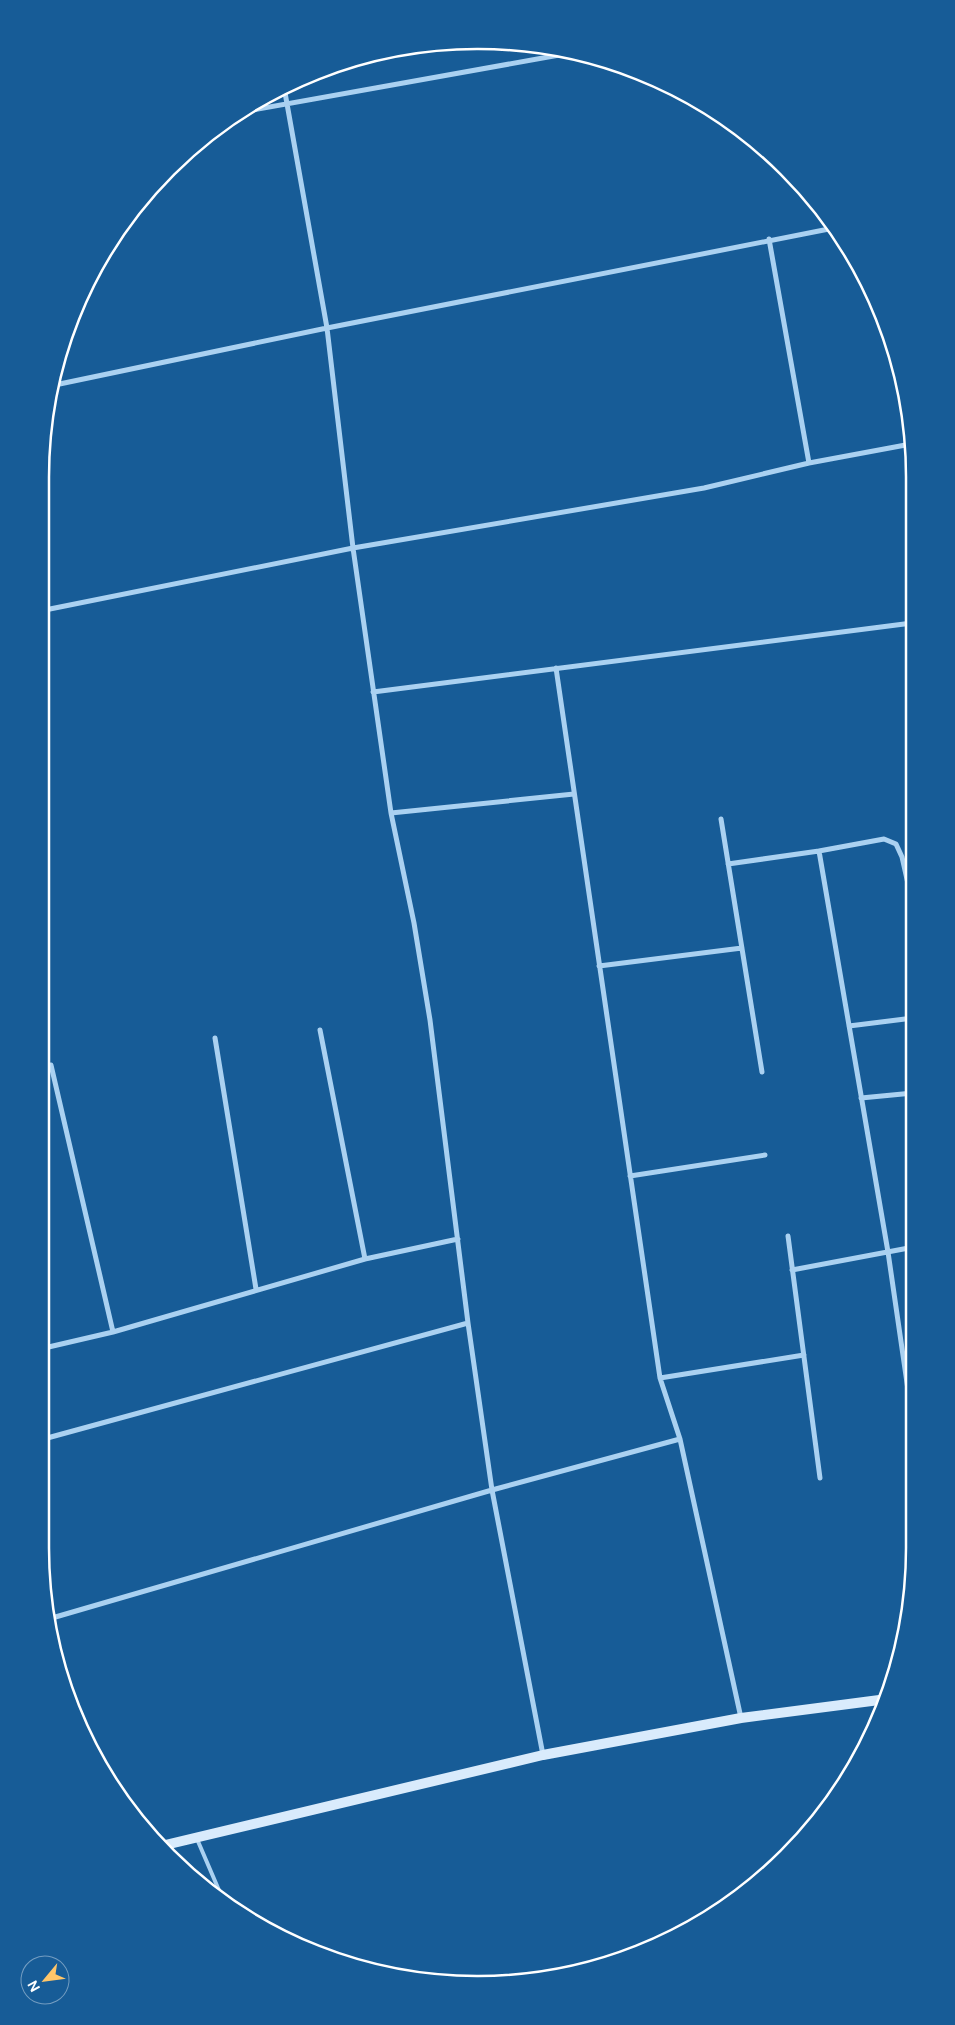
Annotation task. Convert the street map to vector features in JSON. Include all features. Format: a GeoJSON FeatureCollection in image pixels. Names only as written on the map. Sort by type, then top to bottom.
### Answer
{"type":"FeatureCollection","features":[{"type":"Feature","properties":{"kind":"street"},"geometry":{"type":"LineString","coordinates":[[258,109],[555,56]]}},
{"type":"Feature","properties":{"kind":"street"},"geometry":{"type":"LineString","coordinates":[[285,95],[326,328],[353,548],[391,813],[414,923],[429,1010],[468,1323],[492,1490],[543,1755]]}},
{"type":"Feature","properties":{"kind":"street"},"geometry":{"type":"LineString","coordinates":[[59,384],[326,328],[769,239],[827,229]]}},
{"type":"Feature","properties":{"kind":"street"},"geometry":{"type":"LineString","coordinates":[[769,239],[809,462]]}},
{"type":"Feature","properties":{"kind":"street"},"geometry":{"type":"LineString","coordinates":[[49,609],[353,548],[704,488],[809,462],[905,445]]}},
{"type":"Feature","properties":{"kind":"street"},"geometry":{"type":"LineString","coordinates":[[373,692],[906,624]]}},
{"type":"Feature","properties":{"kind":"street"},"geometry":{"type":"LineString","coordinates":[[556,668],[660,1378],[680,1440],[741,1718]]}},
{"type":"Feature","properties":{"kind":"street"},"geometry":{"type":"LineString","coordinates":[[391,813],[574,794]]}},
{"type":"Feature","properties":{"kind":"street"},"geometry":{"type":"LineString","coordinates":[[721,819],[762,1072]]}},
{"type":"Feature","properties":{"kind":"street"},"geometry":{"type":"LineString","coordinates":[[728,864],[819,851],[884,839],[896,844],[902,857],[906,875]]}},
{"type":"Feature","properties":{"kind":"street"},"geometry":{"type":"LineString","coordinates":[[819,851],[888,1252],[906,1376]]}},
{"type":"Feature","properties":{"kind":"street"},"geometry":{"type":"LineString","coordinates":[[599,966],[742,948]]}},
{"type":"Feature","properties":{"kind":"street"},"geometry":{"type":"LineString","coordinates":[[849,1026],[906,1019]]}},
{"type":"Feature","properties":{"kind":"street"},"geometry":{"type":"LineString","coordinates":[[320,1030],[365,1259]]}},
{"type":"Feature","properties":{"kind":"street"},"geometry":{"type":"LineString","coordinates":[[215,1038],[256,1289]]}},
{"type":"Feature","properties":{"kind":"street"},"geometry":{"type":"LineString","coordinates":[[51,1065],[113,1332]]}},
{"type":"Feature","properties":{"kind":"street"},"geometry":{"type":"LineString","coordinates":[[861,1098],[906,1094]]}},
{"type":"Feature","properties":{"kind":"street"},"geometry":{"type":"LineString","coordinates":[[630,1176],[765,1155]]}},
{"type":"Feature","properties":{"kind":"street"},"geometry":{"type":"LineString","coordinates":[[788,1236],[820,1478]]}},
{"type":"Feature","properties":{"kind":"street"},"geometry":{"type":"LineString","coordinates":[[49,1347],[113,1332],[256,1289],[365,1259],[458,1239]]}},
{"type":"Feature","properties":{"kind":"street"},"geometry":{"type":"LineString","coordinates":[[792,1270],[906,1248]]}},
{"type":"Feature","properties":{"kind":"street"},"geometry":{"type":"LineString","coordinates":[[49,1438],[468,1323]]}},
{"type":"Feature","properties":{"kind":"street"},"geometry":{"type":"LineString","coordinates":[[660,1378],[804,1354]]}},
{"type":"Feature","properties":{"kind":"street"},"geometry":{"type":"LineString","coordinates":[[55,1617],[492,1490],[680,1440]]}},
{"type":"Feature","properties":{"kind":"street"},"geometry":{"type":"LineString","coordinates":[[168,1844],[543,1755],[741,1718],[878,1700]]}},
{"type":"Feature","properties":{"kind":"lane"},"geometry":{"type":"LineString","coordinates":[[196,1837],[218,1889]]}}]}
